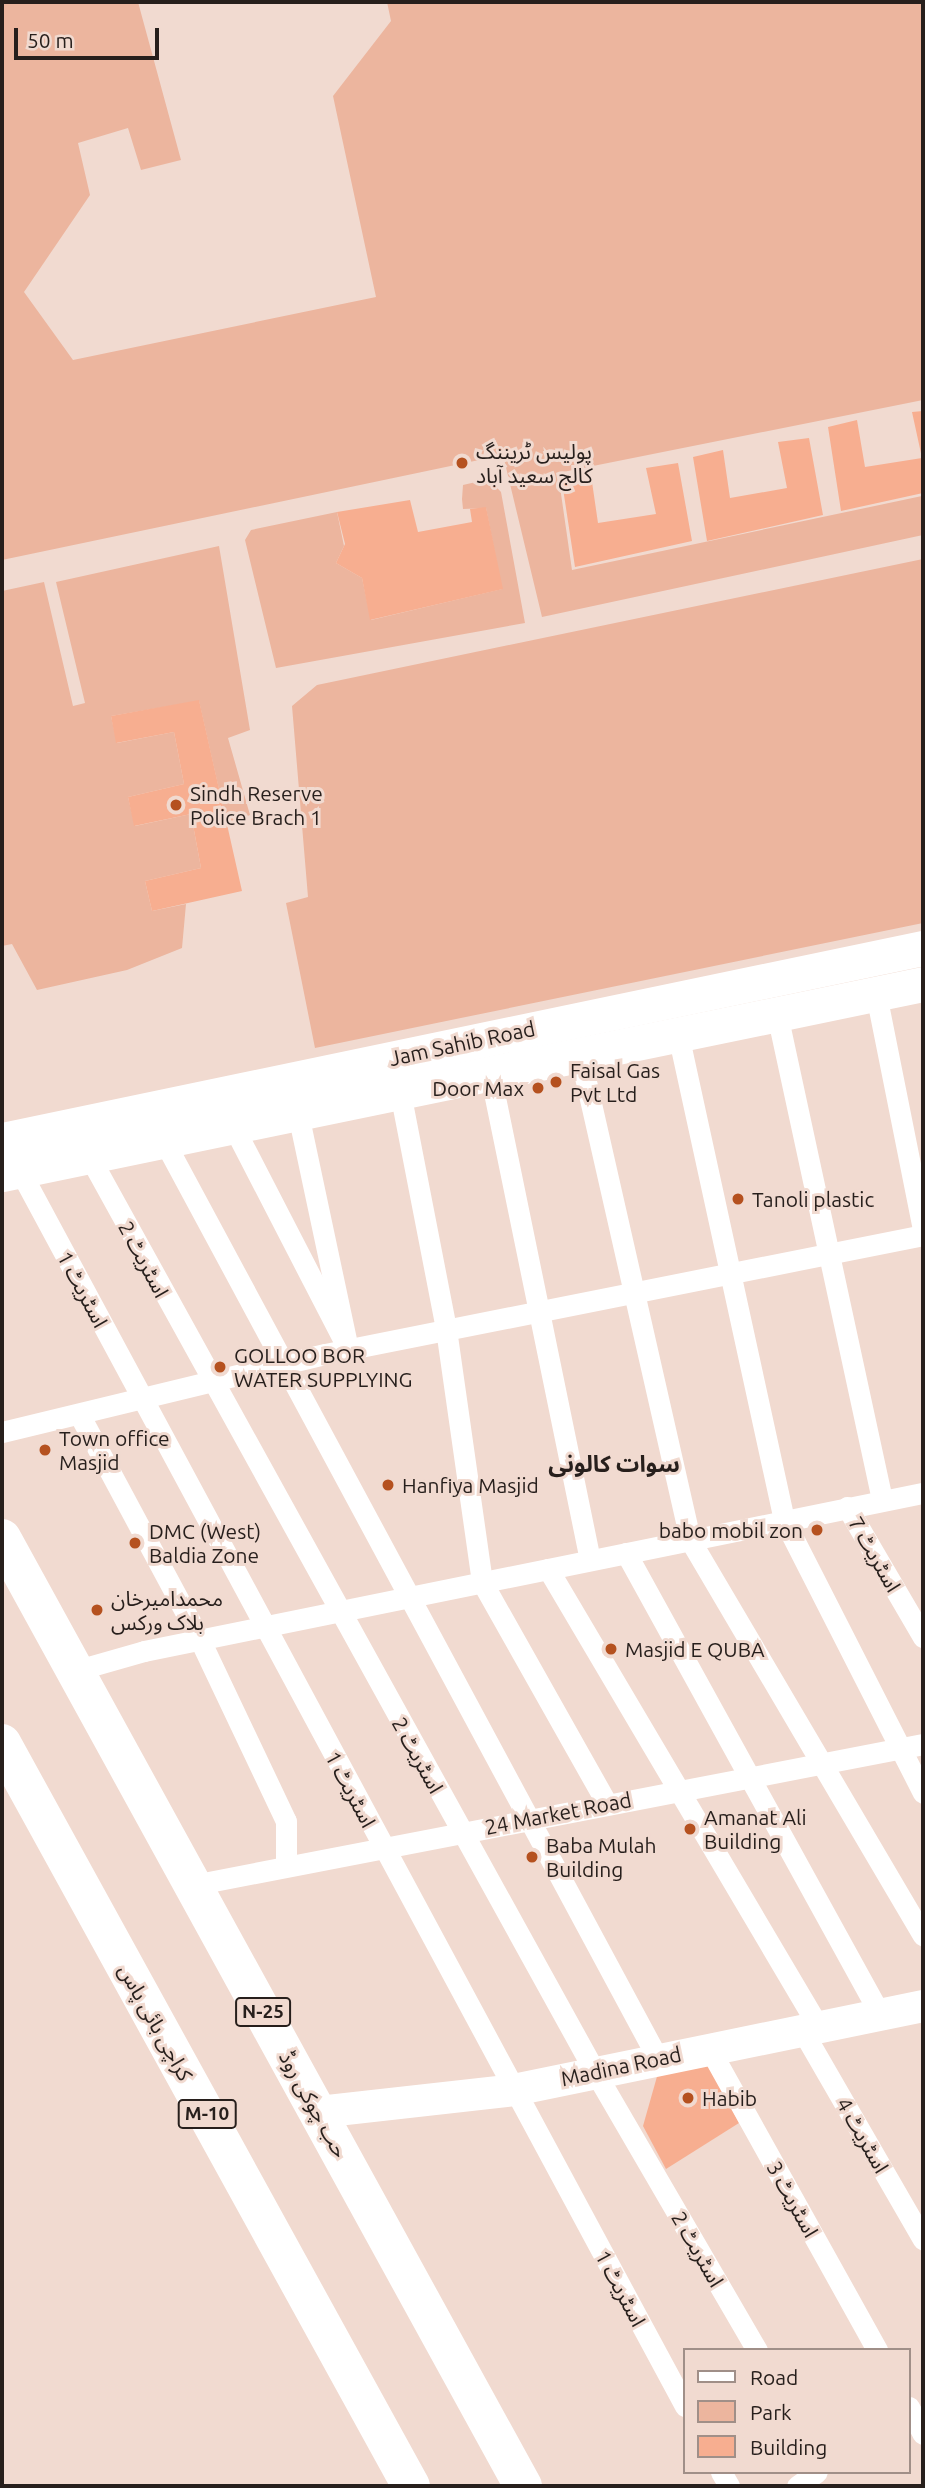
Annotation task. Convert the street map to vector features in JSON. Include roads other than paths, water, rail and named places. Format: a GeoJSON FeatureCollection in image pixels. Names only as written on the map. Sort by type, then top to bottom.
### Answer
{"type":"FeatureCollection","features":[{"type":"Feature","properties":{"kind":"highway","name":"حب چوکی روڈ"},"geometry":{"type":"LineString","coordinates":[[2,1538],[523,2486]]}},
{"type":"Feature","properties":{"kind":"highway","name":"حب چوکی روڈ"},"geometry":{"type":"LineString","coordinates":[[2,1591],[500,2486]]}},
{"type":"Feature","properties":{"kind":"highway","name":"کراچی بائی پاس"},"geometry":{"type":"LineString","coordinates":[[2,1743],[411,2486]]}},
{"type":"Feature","properties":{"kind":"main road","name":"Jam Sahib Road"},"geometry":{"type":"LineString","coordinates":[[2,1140],[923,948]]}},
{"type":"Feature","properties":{"kind":"main road","name":"Jam Sahib Road"},"geometry":{"type":"LineString","coordinates":[[11,1172],[923,984]]}},
{"type":"Feature","properties":{"kind":"street"},"geometry":{"type":"LineString","coordinates":[[2,1432],[348,1349],[923,1232],[876,994]]}},
{"type":"Feature","properties":{"kind":"street"},"geometry":{"type":"LineString","coordinates":[[777,1014],[882,1500]]}},
{"type":"Feature","properties":{"kind":"street"},"geometry":{"type":"LineString","coordinates":[[678,1034],[784,1520],[923,1793]]}},
{"type":"Feature","properties":{"kind":"street"},"geometry":{"type":"LineString","coordinates":[[580,1055],[690,1539],[923,1936]]}},
{"type":"Feature","properties":{"kind":"street"},"geometry":{"type":"LineString","coordinates":[[490,1073],[590,1560]]}},
{"type":"Feature","properties":{"kind":"street"},"geometry":{"type":"LineString","coordinates":[[400,1092],[446,1329],[482,1582],[607,1804]]}},
{"type":"Feature","properties":{"kind":"street"},"geometry":{"type":"LineString","coordinates":[[298,1113],[348,1349]]}},
{"type":"Feature","properties":{"kind":"street"},"geometry":{"type":"LineString","coordinates":[[233,1126],[348,1349]]}},
{"type":"Feature","properties":{"kind":"street"},"geometry":{"type":"LineString","coordinates":[[164,1141],[414,1596],[658,2059]]}},
{"type":"Feature","properties":{"kind":"street","name":"اسٹریٹ 2"},"geometry":{"type":"LineString","coordinates":[[89,1156],[210,1382],[595,2072],[756,2348]]}},
{"type":"Feature","properties":{"kind":"street","name":"اسٹریٹ 1"},"geometry":{"type":"LineString","coordinates":[[11,1172],[141,1399],[684,2404]]}},
{"type":"Feature","properties":{"kind":"street"},"geometry":{"type":"LineString","coordinates":[[79,1414],[200,1640],[286,1821],[286,1866]]}},
{"type":"Feature","properties":{"kind":"street"},"geometry":{"type":"LineString","coordinates":[[74,1671],[200,1640],[923,1493]]}},
{"type":"Feature","properties":{"kind":"street","name":"اسٹریٹ 7"},"geometry":{"type":"LineString","coordinates":[[847,1507],[923,1637]]}},
{"type":"Feature","properties":{"kind":"street"},"geometry":{"type":"LineString","coordinates":[[625,1553],[880,2014]]}},
{"type":"Feature","properties":{"kind":"street","name":"اسٹریٹ 4"},"geometry":{"type":"LineString","coordinates":[[548,1569],[679,1790],[923,2240]]}},
{"type":"Feature","properties":{"kind":"street","name":"24 Market Road"},"geometry":{"type":"LineString","coordinates":[[192,1885],[382,1846],[923,1744]]}},
{"type":"Feature","properties":{"kind":"street","name":"Madina Road"},"geometry":{"type":"LineString","coordinates":[[319,2112],[513,2090],[880,2014],[920,2012]]}},
{"type":"Feature","properties":{"kind":"street","name":"اسٹریٹ 3"},"geometry":{"type":"LineString","coordinates":[[709,2048],[876,2348]]}},
{"type":"Feature","properties":{"kind":"street"},"geometry":{"type":"LineString","coordinates":[[913,2406],[923,2434]]}},
{"type":"Feature","properties":{"kind":"street"},"geometry":{"type":"LineString","coordinates":[[797,2486],[814,2474]]}},
{"type":"Feature","properties":{"kind":"place","name":"پولیس ٹریننگ کالج سعید آباد"},"geometry":{"type":"Point","coordinates":[462,463]}},
{"type":"Feature","properties":{"kind":"place","name":"Sindh Reserve Police Brach 1"},"geometry":{"type":"Point","coordinates":[176,805]}},
{"type":"Feature","properties":{"kind":"place","name":"Faisal Gas Pvt Ltd"},"geometry":{"type":"Point","coordinates":[556,1082]}},
{"type":"Feature","properties":{"kind":"place","name":"Door Max"},"geometry":{"type":"Point","coordinates":[538,1088]}},
{"type":"Feature","properties":{"kind":"place","name":"Tanoli plastic"},"geometry":{"type":"Point","coordinates":[738,1199]}},
{"type":"Feature","properties":{"kind":"place","name":"GOLLOO BOR WATER SUPPLYING"},"geometry":{"type":"Point","coordinates":[220,1367]}},
{"type":"Feature","properties":{"kind":"place","name":"Town office Masjid"},"geometry":{"type":"Point","coordinates":[45,1450]}},
{"type":"Feature","properties":{"kind":"place","name":"Hanfiya Masjid"},"geometry":{"type":"Point","coordinates":[388,1485]}},
{"type":"Feature","properties":{"kind":"place","name":"babo mobil zon"},"geometry":{"type":"Point","coordinates":[817,1530]}},
{"type":"Feature","properties":{"kind":"place","name":"DMC (West) Baldia Zone"},"geometry":{"type":"Point","coordinates":[135,1543]}},
{"type":"Feature","properties":{"kind":"place","name":"محمداميرخان بلاک ورکس"},"geometry":{"type":"Point","coordinates":[97,1610]}},
{"type":"Feature","properties":{"kind":"place","name":"Masjid E QUBA"},"geometry":{"type":"Point","coordinates":[611,1649]}},
{"type":"Feature","properties":{"kind":"place","name":"Amanat Ali Building"},"geometry":{"type":"Point","coordinates":[690,1829]}},
{"type":"Feature","properties":{"kind":"place","name":"Baba Mulah Building"},"geometry":{"type":"Point","coordinates":[532,1857]}},
{"type":"Feature","properties":{"kind":"place","name":"Habib"},"geometry":{"type":"Point","coordinates":[688,2098]}},
{"type":"Feature","properties":{"kind":"district","name":"سوات کالونی"},"geometry":{"type":"Point","coordinates":[614,1464]}}]}
